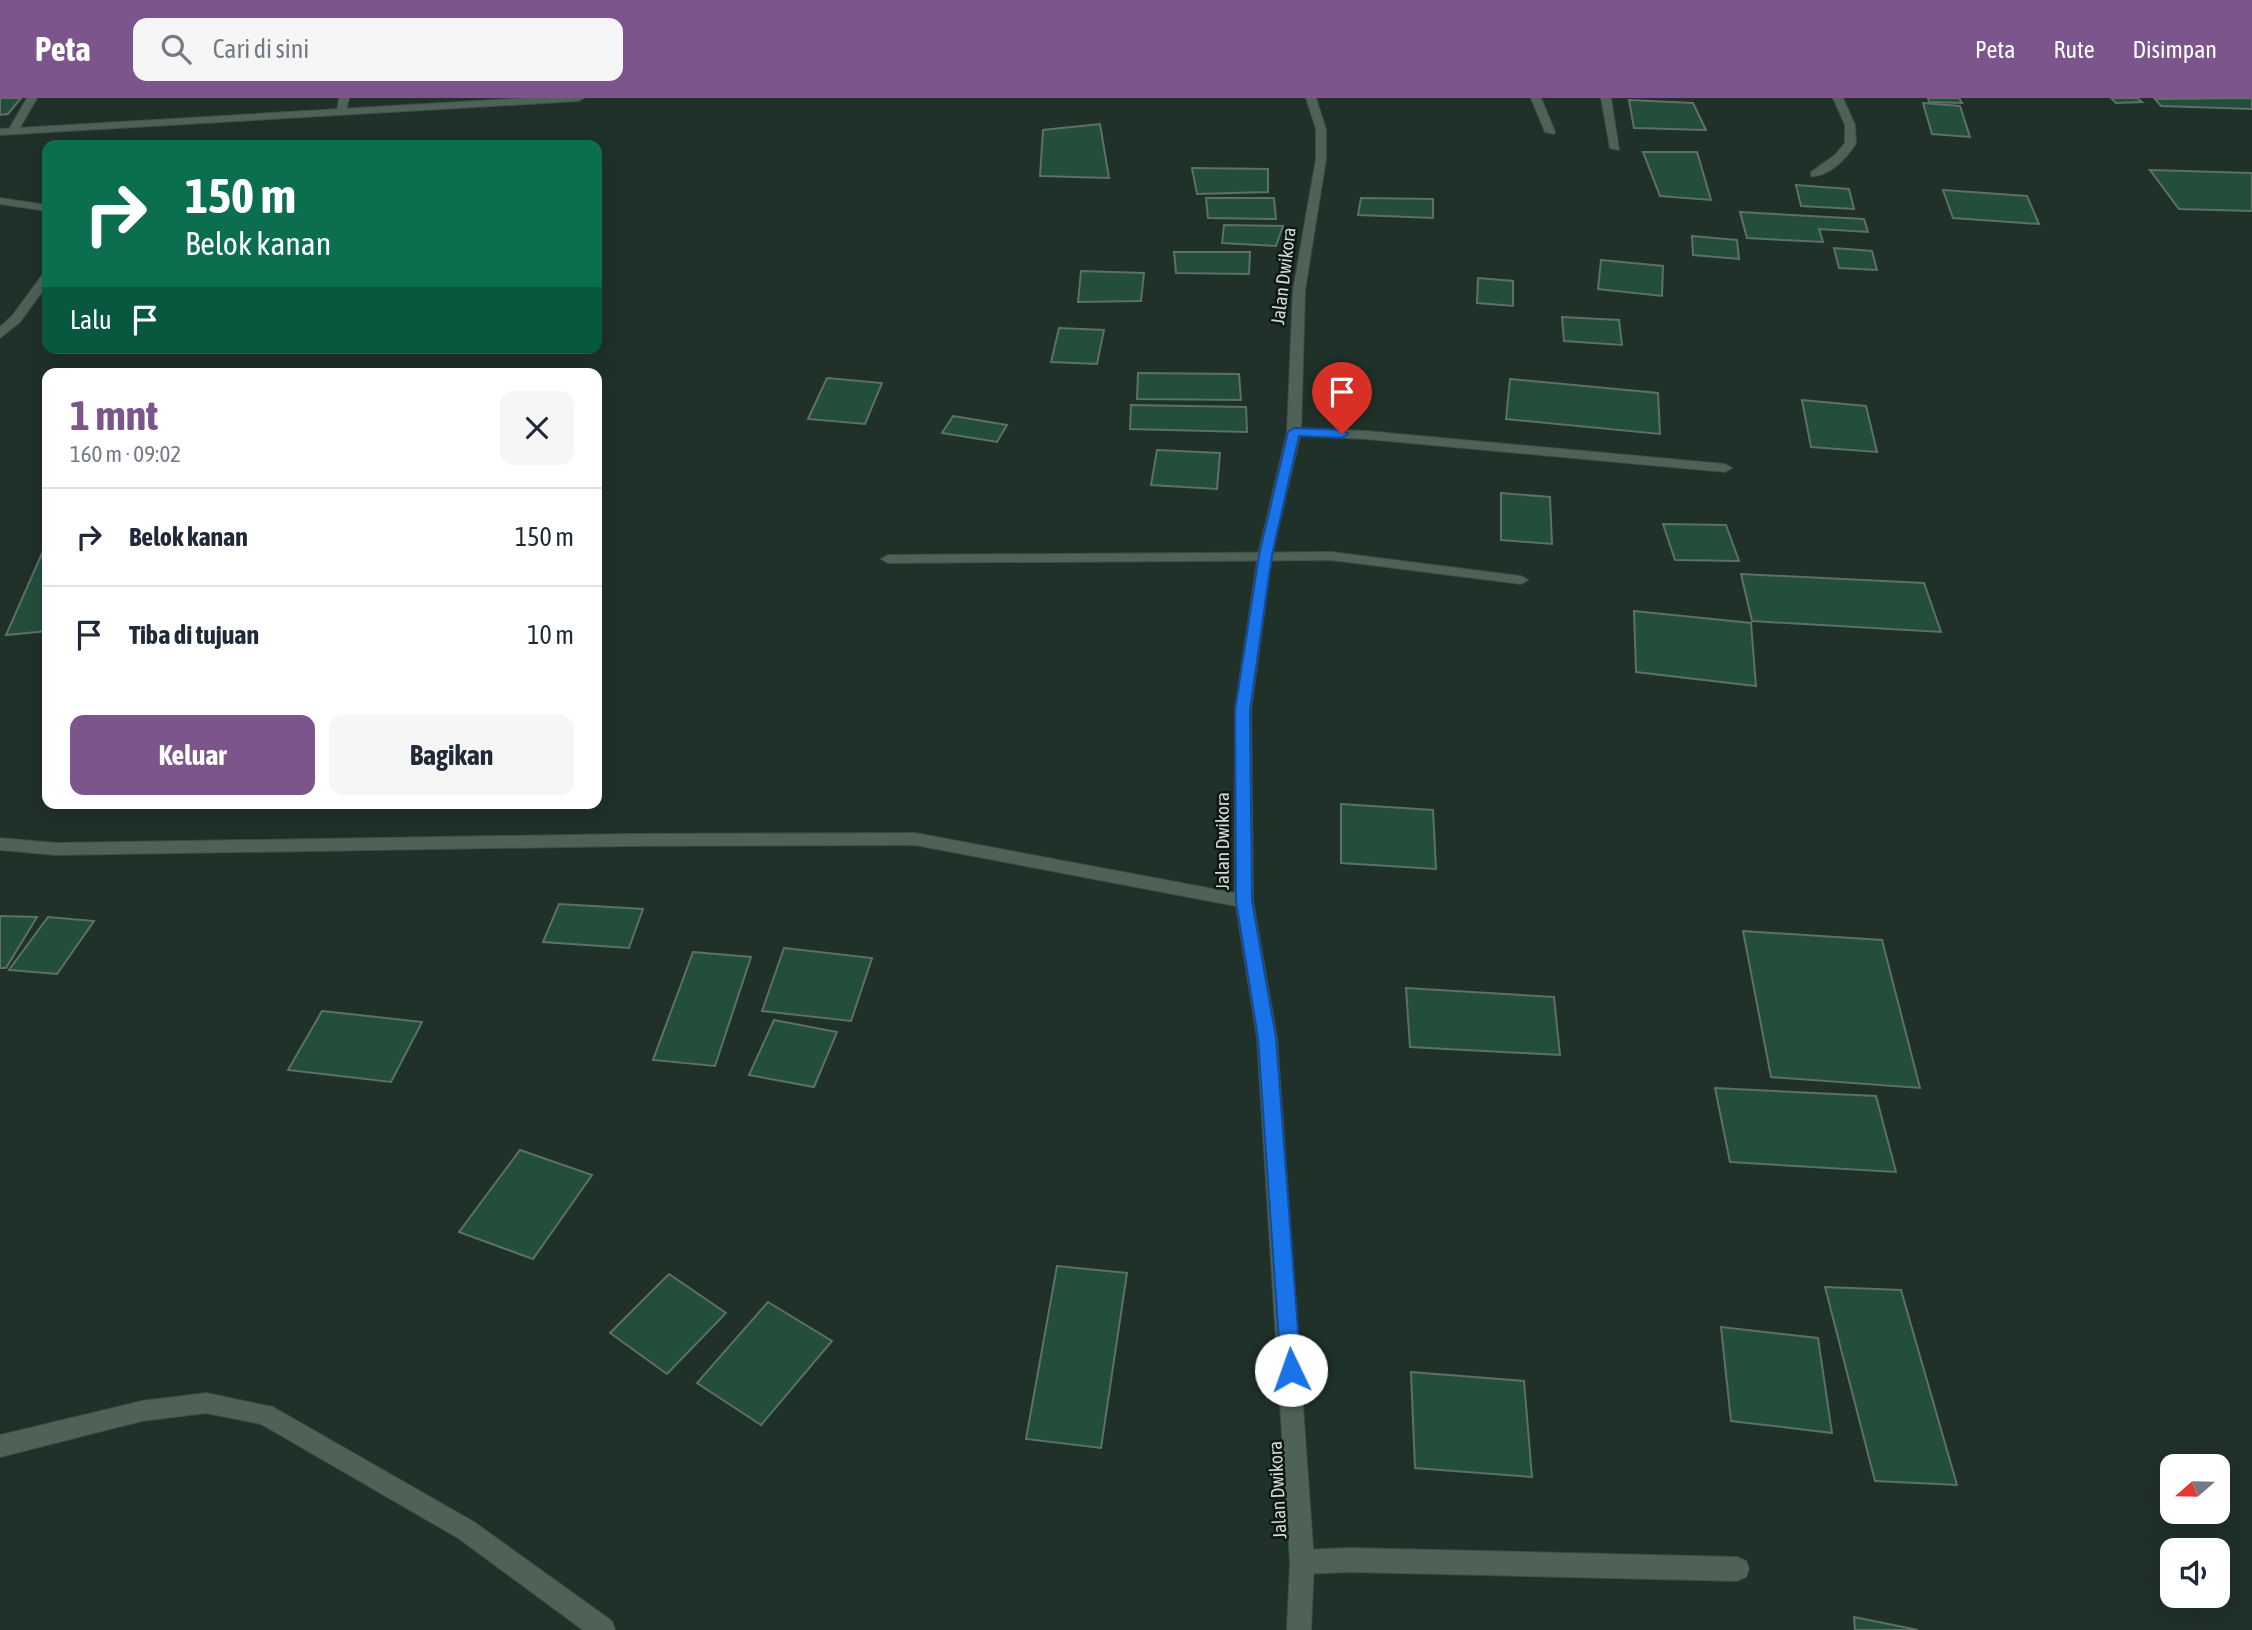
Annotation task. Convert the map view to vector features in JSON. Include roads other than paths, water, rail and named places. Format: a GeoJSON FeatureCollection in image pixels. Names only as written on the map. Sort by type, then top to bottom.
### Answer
{"type":"FeatureCollection","features":[{"type":"Feature","properties":{"kind":"street"},"geometry":{"type":"LineString","coordinates":[[13,131],[32,98]]}},
{"type":"Feature","properties":{"kind":"street"},"geometry":{"type":"LineString","coordinates":[[0,132],[343,104],[579,98]]}},
{"type":"Feature","properties":{"kind":"street","name":"Jalan Dwikora"},"geometry":{"type":"LineString","coordinates":[[1299,1630],[1302,1562],[1267,1038],[1244,901],[1243,710],[1265,555],[1294,432],[1299,289],[1321,159],[1321,129],[1311,98]]}},
{"type":"Feature","properties":{"kind":"street"},"geometry":{"type":"LineString","coordinates":[[1536,98],[1549,132]]}},
{"type":"Feature","properties":{"kind":"street"},"geometry":{"type":"LineString","coordinates":[[1606,98],[1615,148]]}},
{"type":"Feature","properties":{"kind":"street"},"geometry":{"type":"LineString","coordinates":[[1815,174],[1844,155],[1851,143],[1853,128],[1838,98]]}},
{"type":"Feature","properties":{"kind":"street"},"geometry":{"type":"LineString","coordinates":[[0,201],[42,207]]}},
{"type":"Feature","properties":{"kind":"street"},"geometry":{"type":"LineString","coordinates":[[0,334],[16,318],[42,283]]}},
{"type":"Feature","properties":{"kind":"street"},"geometry":{"type":"LineString","coordinates":[[1294,432],[1366,435],[1725,468]]}},
{"type":"Feature","properties":{"kind":"street"},"geometry":{"type":"LineString","coordinates":[[888,559],[1331,556],[1521,580]]}},
{"type":"Feature","properties":{"kind":"street"},"geometry":{"type":"LineString","coordinates":[[0,844],[56,849],[629,840],[915,839],[1244,901]]}},
{"type":"Feature","properties":{"kind":"street"},"geometry":{"type":"LineString","coordinates":[[0,1446],[155,1409],[206,1404],[265,1414],[466,1530],[603,1630]]}},
{"type":"Feature","properties":{"kind":"street"},"geometry":{"type":"LineString","coordinates":[[1302,1562],[1363,1560],[1737,1569]]}}]}
